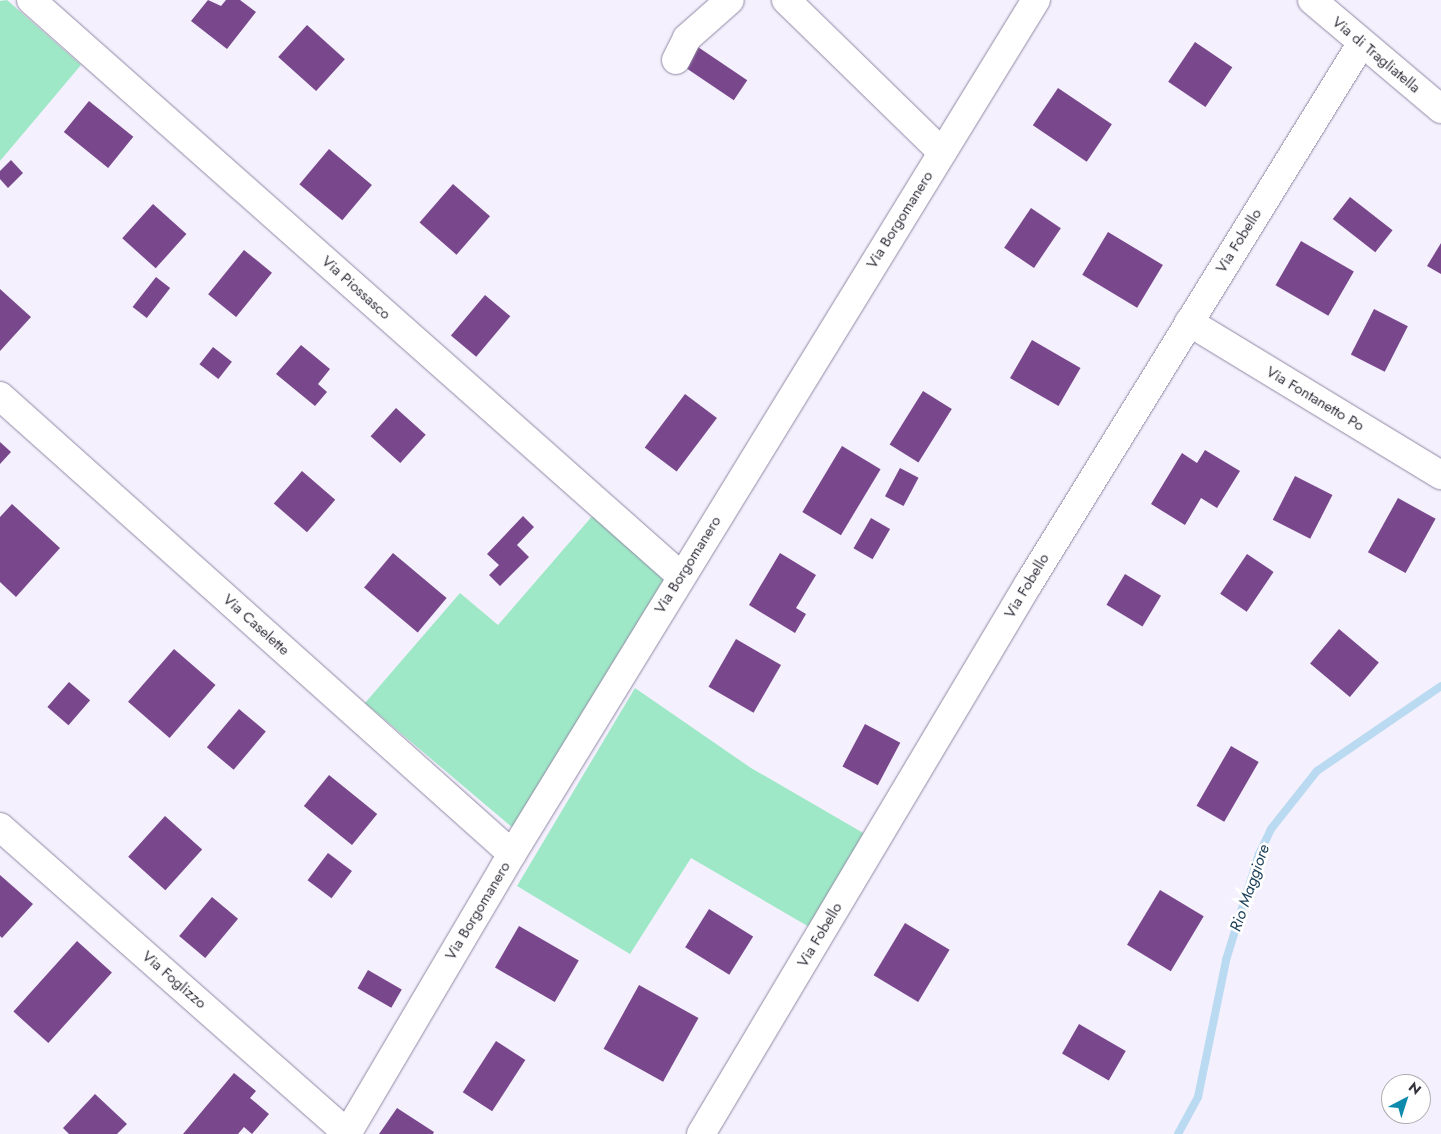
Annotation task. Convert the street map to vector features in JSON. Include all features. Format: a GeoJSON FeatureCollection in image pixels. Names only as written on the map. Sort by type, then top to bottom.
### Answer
{"type":"FeatureCollection","features":[{"type":"Feature","properties":{"kind":"street","name":"Via Piossasco"},"geometry":{"type":"LineString","coordinates":[[31,0],[681,576]]}},
{"type":"Feature","properties":{"kind":"street"},"geometry":{"type":"LineString","coordinates":[[676,60],[687,38],[730,0]]}},
{"type":"Feature","properties":{"kind":"street"},"geometry":{"type":"LineString","coordinates":[[786,0],[942,152]]}},
{"type":"Feature","properties":{"kind":"street","name":"Via Borgomanero"},"geometry":{"type":"LineString","coordinates":[[347,1134],[512,854],[1036,0]]}},
{"type":"Feature","properties":{"kind":"street","name":"Via di Tragliatella"},"geometry":{"type":"LineString","coordinates":[[1312,0],[1361,44],[1441,109]]}},
{"type":"Feature","properties":{"kind":"street","name":"Via Fobello"},"geometry":{"type":"LineString","coordinates":[[701,1134],[1189,322],[1361,44]]}},
{"type":"Feature","properties":{"kind":"street","name":"Via Fontanetto Po"},"geometry":{"type":"LineString","coordinates":[[1189,322],[1441,475]]}},
{"type":"Feature","properties":{"kind":"street","name":"Via Caselette"},"geometry":{"type":"LineString","coordinates":[[0,396],[512,854]]}},
{"type":"Feature","properties":{"kind":"street","name":"Via Foglizzo"},"geometry":{"type":"LineString","coordinates":[[0,827],[347,1134]]}},
{"type":"Feature","properties":{"kind":"green space"},"geometry":{"type":"Polygon","coordinates":[[[7,0],[81,65],[0,161],[0,1],[7,0]]]}},
{"type":"Feature","properties":{"kind":"green space"},"geometry":{"type":"Polygon","coordinates":[[[594,514],[667,578],[513,828],[365,703],[460,593],[498,625],[594,514]]]}},
{"type":"Feature","properties":{"kind":"green space"},"geometry":{"type":"Polygon","coordinates":[[[635,688],[751,768],[865,834],[811,928],[691,858],[630,954],[517,886],[635,688]]]}},
{"type":"Feature","properties":{"kind":"building"},"geometry":{"type":"Polygon","coordinates":[[[208,0],[221,6],[226,0],[240,0],[256,12],[227,49],[191,21],[208,0]]]}},
{"type":"Feature","properties":{"kind":"building"},"geometry":{"type":"Polygon","coordinates":[[[307,25],[345,59],[316,91],[278,57],[307,25]]]}},
{"type":"Feature","properties":{"kind":"building"},"geometry":{"type":"Polygon","coordinates":[[[1195,42],[1232,67],[1205,107],[1168,82],[1195,42]]]}},
{"type":"Feature","properties":{"kind":"building"},"geometry":{"type":"Polygon","coordinates":[[[695,45],[747,80],[734,100],[682,65],[695,45]]]}},
{"type":"Feature","properties":{"kind":"building"},"geometry":{"type":"Polygon","coordinates":[[[1058,88],[1112,124],[1087,162],[1033,125],[1058,88]]]}},
{"type":"Feature","properties":{"kind":"building"},"geometry":{"type":"Polygon","coordinates":[[[89,101],[133,137],[108,168],[64,132],[89,101]]]}},
{"type":"Feature","properties":{"kind":"building"},"geometry":{"type":"Polygon","coordinates":[[[329,149],[372,185],[342,220],[299,184],[329,149]]]}},
{"type":"Feature","properties":{"kind":"building"},"geometry":{"type":"Polygon","coordinates":[[[11,160],[23,173],[8,188],[0,179],[0,171],[11,160]]]}},
{"type":"Feature","properties":{"kind":"building"},"geometry":{"type":"Polygon","coordinates":[[[453,184],[490,216],[457,255],[420,222],[453,184]]]}},
{"type":"Feature","properties":{"kind":"building"},"geometry":{"type":"Polygon","coordinates":[[[1350,197],[1393,230],[1375,252],[1333,219],[1350,197]]]}},
{"type":"Feature","properties":{"kind":"building"},"geometry":{"type":"Polygon","coordinates":[[[153,204],[186,234],[156,268],[122,238],[153,204]]]}},
{"type":"Feature","properties":{"kind":"building"},"geometry":{"type":"Polygon","coordinates":[[[1031,208],[1061,228],[1034,268],[1004,248],[1031,208]]]}},
{"type":"Feature","properties":{"kind":"building"},"geometry":{"type":"Polygon","coordinates":[[[1108,232],[1163,265],[1137,308],[1082,275],[1108,232]]]}},
{"type":"Feature","properties":{"kind":"building"},"geometry":{"type":"Polygon","coordinates":[[[1301,241],[1354,272],[1328,316],[1276,285],[1301,241]]]}},
{"type":"Feature","properties":{"kind":"building"},"geometry":{"type":"Polygon","coordinates":[[[1441,243],[1441,274],[1427,266],[1441,243]]]}},
{"type":"Feature","properties":{"kind":"building"},"geometry":{"type":"Polygon","coordinates":[[[244,250],[272,273],[236,317],[208,294],[244,250]]]}},
{"type":"Feature","properties":{"kind":"building"},"geometry":{"type":"Polygon","coordinates":[[[156,277],[170,288],[147,318],[133,307],[156,277]]]}},
{"type":"Feature","properties":{"kind":"building"},"geometry":{"type":"Polygon","coordinates":[[[0,289],[31,317],[0,351],[0,289]]]}},
{"type":"Feature","properties":{"kind":"building"},"geometry":{"type":"Polygon","coordinates":[[[485,295],[510,316],[476,357],[451,336],[485,295]]]}},
{"type":"Feature","properties":{"kind":"building"},"geometry":{"type":"Polygon","coordinates":[[[1374,309],[1408,326],[1385,372],[1351,354],[1374,309]]]}},
{"type":"Feature","properties":{"kind":"building"},"geometry":{"type":"Polygon","coordinates":[[[1032,340],[1080,368],[1058,406],[1010,378],[1032,340]]]}},
{"type":"Feature","properties":{"kind":"building"},"geometry":{"type":"Polygon","coordinates":[[[301,345],[330,369],[318,384],[327,392],[315,406],[276,374],[301,345]]]}},
{"type":"Feature","properties":{"kind":"building"},"geometry":{"type":"Polygon","coordinates":[[[213,347],[232,362],[218,379],[199,364],[213,347]]]}},
{"type":"Feature","properties":{"kind":"building"},"geometry":{"type":"Polygon","coordinates":[[[923,391],[952,409],[918,462],[890,444],[923,391]]]}},
{"type":"Feature","properties":{"kind":"building"},"geometry":{"type":"Polygon","coordinates":[[[685,394],[717,418],[677,472],[645,448],[685,394]]]}},
{"type":"Feature","properties":{"kind":"building"},"geometry":{"type":"Polygon","coordinates":[[[396,408],[426,435],[400,463],[371,436],[396,408]]]}},
{"type":"Feature","properties":{"kind":"building"},"geometry":{"type":"Polygon","coordinates":[[[0,442],[11,452],[0,464],[0,442]]]}},
{"type":"Feature","properties":{"kind":"building"},"geometry":{"type":"Polygon","coordinates":[[[842,446],[881,469],[841,535],[802,512],[842,446]]]}},
{"type":"Feature","properties":{"kind":"building"},"geometry":{"type":"Polygon","coordinates":[[[1205,450],[1240,471],[1217,508],[1201,498],[1185,525],[1151,504],[1182,453],[1197,463],[1205,450]]]}},
{"type":"Feature","properties":{"kind":"building"},"geometry":{"type":"Polygon","coordinates":[[[900,468],[919,478],[904,506],[885,496],[900,468]]]}},
{"type":"Feature","properties":{"kind":"building"},"geometry":{"type":"Polygon","coordinates":[[[302,471],[335,500],[307,532],[274,503],[302,471]]]}},
{"type":"Feature","properties":{"kind":"building"},"geometry":{"type":"Polygon","coordinates":[[[1295,476],[1332,495],[1310,539],[1273,520],[1295,476]]]}},
{"type":"Feature","properties":{"kind":"building"},"geometry":{"type":"Polygon","coordinates":[[[1398,498],[1436,519],[1406,573],[1368,552],[1398,498]]]}},
{"type":"Feature","properties":{"kind":"building"},"geometry":{"type":"Polygon","coordinates":[[[12,504],[60,548],[16,597],[0,582],[0,517],[12,504]]]}},
{"type":"Feature","properties":{"kind":"building"},"geometry":{"type":"Polygon","coordinates":[[[523,516],[534,527],[517,545],[529,557],[500,586],[489,575],[499,565],[487,554],[523,516]]]}},
{"type":"Feature","properties":{"kind":"building"},"geometry":{"type":"Polygon","coordinates":[[[871,518],[890,529],[873,559],[854,548],[871,518]]]}},
{"type":"Feature","properties":{"kind":"building"},"geometry":{"type":"Polygon","coordinates":[[[393,553],[447,598],[418,632],[364,587],[393,553]]]}},
{"type":"Feature","properties":{"kind":"building"},"geometry":{"type":"Polygon","coordinates":[[[780,553],[816,575],[796,608],[806,614],[795,633],[749,605],[780,553]]]}},
{"type":"Feature","properties":{"kind":"building"},"geometry":{"type":"Polygon","coordinates":[[[1247,554],[1274,572],[1247,612],[1220,594],[1247,554]]]}},
{"type":"Feature","properties":{"kind":"building"},"geometry":{"type":"Polygon","coordinates":[[[1125,574],[1161,596],[1142,626],[1106,605],[1125,574]]]}},
{"type":"Feature","properties":{"kind":"building"},"geometry":{"type":"Polygon","coordinates":[[[1339,629],[1379,662],[1350,697],[1310,663],[1339,629]]]}},
{"type":"Feature","properties":{"kind":"building"},"geometry":{"type":"Polygon","coordinates":[[[736,639],[781,665],[754,713],[708,687],[736,639]]]}},
{"type":"Feature","properties":{"kind":"building"},"geometry":{"type":"Polygon","coordinates":[[[174,649],[216,685],[170,738],[128,702],[174,649]]]}},
{"type":"Feature","properties":{"kind":"building"},"geometry":{"type":"Polygon","coordinates":[[[69,682],[90,700],[68,725],[47,707],[69,682]]]}},
{"type":"Feature","properties":{"kind":"building"},"geometry":{"type":"Polygon","coordinates":[[[239,709],[266,731],[234,770],[207,747],[239,709]]]}},
{"type":"Feature","properties":{"kind":"building"},"geometry":{"type":"Polygon","coordinates":[[[865,724],[900,743],[878,785],[842,766],[865,724]]]}},
{"type":"Feature","properties":{"kind":"building"},"geometry":{"type":"Polygon","coordinates":[[[1231,746],[1259,762],[1224,822],[1196,806],[1231,746]]]}},
{"type":"Feature","properties":{"kind":"building"},"geometry":{"type":"Polygon","coordinates":[[[329,775],[377,814],[352,845],[304,806],[329,775]]]}},
{"type":"Feature","properties":{"kind":"building"},"geometry":{"type":"Polygon","coordinates":[[[165,816],[202,849],[165,890],[128,857],[165,816]]]}},
{"type":"Feature","properties":{"kind":"building"},"geometry":{"type":"Polygon","coordinates":[[[328,853],[352,871],[331,898],[308,880],[328,853]]]}},
{"type":"Feature","properties":{"kind":"building"},"geometry":{"type":"Polygon","coordinates":[[[0,875],[33,904],[2,938],[0,936],[0,875]]]}},
{"type":"Feature","properties":{"kind":"building"},"geometry":{"type":"Polygon","coordinates":[[[1160,890],[1204,916],[1171,971],[1127,945],[1160,890]]]}},
{"type":"Feature","properties":{"kind":"building"},"geometry":{"type":"Polygon","coordinates":[[[212,897],[238,919],[205,958],[179,936],[212,897]]]}},
{"type":"Feature","properties":{"kind":"building"},"geometry":{"type":"Polygon","coordinates":[[[709,909],[753,937],[729,975],[685,947],[709,909]]]}},
{"type":"Feature","properties":{"kind":"building"},"geometry":{"type":"Polygon","coordinates":[[[905,923],[950,950],[918,1002],[874,975],[905,923]]]}},
{"type":"Feature","properties":{"kind":"building"},"geometry":{"type":"Polygon","coordinates":[[[519,926],[579,960],[555,1002],[495,968],[519,926]]]}},
{"type":"Feature","properties":{"kind":"building"},"geometry":{"type":"Polygon","coordinates":[[[77,941],[112,972],[48,1043],[13,1012],[77,941]]]}},
{"type":"Feature","properties":{"kind":"building"},"geometry":{"type":"Polygon","coordinates":[[[368,970],[402,990],[391,1008],[358,988],[368,970]]]}},
{"type":"Feature","properties":{"kind":"building"},"geometry":{"type":"Polygon","coordinates":[[[639,985],[698,1018],[663,1082],[604,1049],[639,985]]]}},
{"type":"Feature","properties":{"kind":"building"},"geometry":{"type":"Polygon","coordinates":[[[1079,1024],[1126,1051],[1109,1080],[1062,1053],[1079,1024]]]}},
{"type":"Feature","properties":{"kind":"building"},"geometry":{"type":"Polygon","coordinates":[[[496,1041],[525,1060],[492,1111],[463,1092],[496,1041]]]}},
{"type":"Feature","properties":{"kind":"building"},"geometry":{"type":"Polygon","coordinates":[[[234,1073],[256,1091],[250,1098],[269,1114],[252,1134],[244,1127],[238,1134],[183,1134],[234,1073]]]}},
{"type":"Feature","properties":{"kind":"building"},"geometry":{"type":"Polygon","coordinates":[[[95,1094],[127,1124],[117,1134],[69,1134],[63,1128],[95,1094]]]}},
{"type":"Feature","properties":{"kind":"building"},"geometry":{"type":"Polygon","coordinates":[[[397,1108],[434,1132],[433,1134],[379,1134],[397,1108]]]}},
{"type":"Feature","properties":{"kind":"waterway","name":"Rio Maggiore"},"geometry":{"type":"LineString","coordinates":[[1178,1134],[1198,1097],[1226,960],[1259,854],[1271,829],[1317,771],[1441,686]]}}]}
